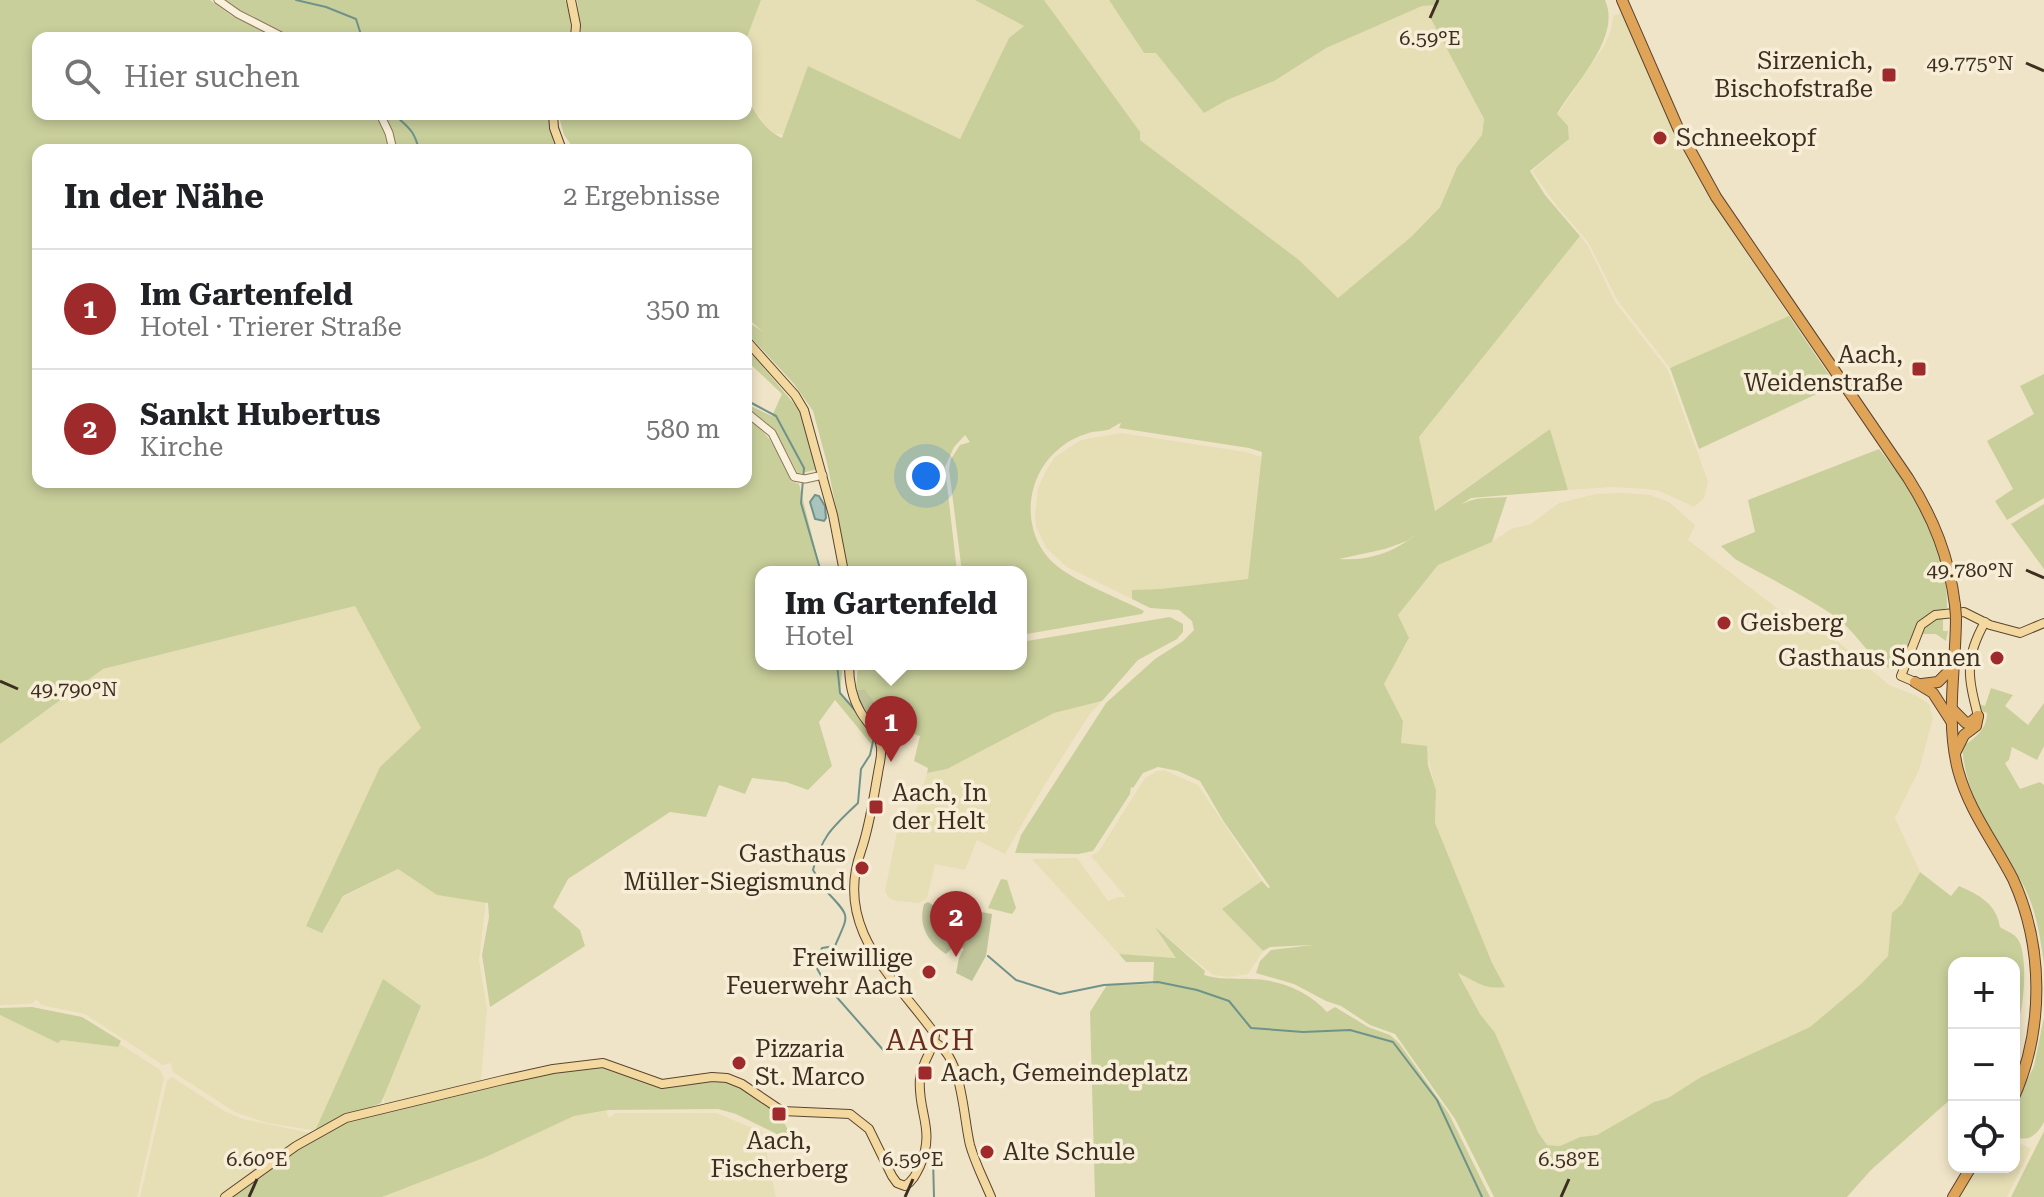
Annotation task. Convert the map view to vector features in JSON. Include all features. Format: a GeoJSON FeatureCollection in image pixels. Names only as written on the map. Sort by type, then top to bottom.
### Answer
{"type":"FeatureCollection","features":[{"type":"Feature","properties":{"kind":"highway"},"geometry":{"type":"LineString","coordinates":[[1622,0],[1678,128],[1716,197],[1928,511],[1944,548],[1956,617],[1951,708],[1955,755],[1963,788],[2020,893],[2038,949],[2040,1000],[2037,1023],[2029,1060],[2020,1082]]}},
{"type":"Feature","properties":{"kind":"highway"},"geometry":{"type":"LineString","coordinates":[[1915,682],[1936,683],[1953,667]]}},
{"type":"Feature","properties":{"kind":"highway"},"geometry":{"type":"LineString","coordinates":[[1915,682],[1933,693],[1951,722]]}},
{"type":"Feature","properties":{"kind":"highway"},"geometry":{"type":"LineString","coordinates":[[1951,708],[1966,723],[1978,716]]}},
{"type":"Feature","properties":{"kind":"highway"},"geometry":{"type":"LineString","coordinates":[[1955,755],[1964,735],[1976,726],[1978,716]]}},
{"type":"Feature","properties":{"kind":"highway"},"geometry":{"type":"LineString","coordinates":[[1953,1197],[1967,1173]]}},
{"type":"Feature","properties":{"kind":"main road"},"geometry":{"type":"LineString","coordinates":[[571,0],[575,32]]}},
{"type":"Feature","properties":{"kind":"main road"},"geometry":{"type":"LineString","coordinates":[[553,120],[560,144]]}},
{"type":"Feature","properties":{"kind":"main road"},"geometry":{"type":"LineString","coordinates":[[752,347],[795,395],[804,410],[823,475],[843,566]]}},
{"type":"Feature","properties":{"kind":"main road"},"geometry":{"type":"LineString","coordinates":[[1915,682],[1901,676],[1921,625],[1935,615],[1958,611],[1970,613],[1985,622],[2020,633],[2044,623]]}},
{"type":"Feature","properties":{"kind":"main road"},"geometry":{"type":"LineString","coordinates":[[1978,716],[1968,666],[1973,646],[1985,622]]}},
{"type":"Feature","properties":{"kind":"main road"},"geometry":{"type":"LineString","coordinates":[[225,1197],[296,1146],[346,1118],[553,1069],[603,1063],[662,1084],[727,1078],[742,1084],[782,1111],[850,1114],[869,1129],[892,1176],[897,1183],[905,1186],[914,1177],[927,1145],[928,1131],[920,1080],[935,1035],[869,948],[858,916],[855,872],[871,820],[882,750],[877,736],[856,703],[849,670]]}},
{"type":"Feature","properties":{"kind":"main road"},"geometry":{"type":"LineString","coordinates":[[934,1042],[945,1049],[955,1071],[970,1147],[991,1197]]}},
{"type":"Feature","properties":{"kind":"street"},"geometry":{"type":"LineString","coordinates":[[218,0],[273,32]]}},
{"type":"Feature","properties":{"kind":"street"},"geometry":{"type":"LineString","coordinates":[[383,120],[392,144]]}},
{"type":"Feature","properties":{"kind":"street"},"geometry":{"type":"LineString","coordinates":[[752,417],[779,443],[791,474],[802,479],[823,475]]}},
{"type":"Feature","properties":{"kind":"shaded area"},"geometry":{"type":"Polygon","coordinates":[[[761,0],[975,0],[1024,26],[1009,38],[960,139],[809,67],[784,135],[771,133],[752,107],[752,32],[749,32],[761,0]]]}},
{"type":"Feature","properties":{"kind":"shaded area"},"geometry":{"type":"Polygon","coordinates":[[[1044,0],[1109,0],[1144,53],[1408,0],[1440,0],[1431,19],[1484,120],[1482,135],[1457,167],[1440,206],[1411,237],[1338,298],[1299,260],[1140,140],[1044,0]]]}},
{"type":"Feature","properties":{"kind":"shaded area"},"geometry":{"type":"Polygon","coordinates":[[[1621,13],[1693,167],[1789,316],[1728,346],[1670,368],[1618,301],[1588,242],[1532,171],[1569,139],[1568,126],[1557,115],[1604,46],[1613,16],[1621,13]]]}},
{"type":"Feature","properties":{"kind":"shaded area"},"geometry":{"type":"Polygon","coordinates":[[[1580,236],[1615,302],[1668,370],[1708,482],[1704,498],[1694,507],[1660,491],[1647,489],[1613,487],[1568,490],[1550,429],[1434,511],[1419,437],[1580,236]]]}},
{"type":"Feature","properties":{"kind":"shaded area"},"geometry":{"type":"Polygon","coordinates":[[[1121,433],[1261,457],[1248,579],[1132,590],[1132,599],[1067,567],[1046,548],[1036,526],[1035,514],[1038,488],[1047,469],[1055,457],[1081,440],[1121,433]]]}},
{"type":"Feature","properties":{"kind":"shaded area"},"geometry":{"type":"Polygon","coordinates":[[[1596,494],[1650,495],[1669,502],[1695,525],[1688,540],[1786,615],[1836,640],[1889,685],[1929,704],[1933,718],[1919,770],[1895,818],[1920,872],[1902,904],[1892,914],[1888,956],[1861,984],[1810,1027],[1701,1077],[1597,1135],[1580,1137],[1560,1146],[1547,1145],[1538,1132],[1495,1034],[1480,1014],[1457,970],[1452,871],[1435,822],[1436,790],[1426,751],[1401,743],[1403,720],[1384,684],[1409,639],[1398,615],[1438,564],[1492,542],[1511,529],[1531,524],[1559,503],[1596,494]]]}},
{"type":"Feature","properties":{"kind":"shaded area"},"geometry":{"type":"Polygon","coordinates":[[[355,606],[421,728],[380,767],[322,933],[343,897],[398,869],[437,895],[486,902],[479,960],[487,1009],[481,1081],[385,1103],[383,1097],[421,1007],[316,1129],[267,1123],[235,1112],[173,1072],[171,1063],[163,1065],[85,1014],[41,1005],[37,999],[31,1004],[0,1005],[0,744],[3,740],[103,669],[355,606]]]}},
{"type":"Feature","properties":{"kind":"shaded area"},"geometry":{"type":"Polygon","coordinates":[[[1102,701],[1089,715],[1045,784],[1005,854],[977,840],[965,870],[935,864],[927,898],[919,903],[889,898],[885,891],[899,822],[912,825],[927,773],[947,769],[1054,713],[1102,701]]]}},
{"type":"Feature","properties":{"kind":"shaded area"},"geometry":{"type":"Polygon","coordinates":[[[1164,770],[1198,785],[1262,881],[1223,909],[1263,951],[1248,974],[1229,977],[1213,975],[1158,930],[1177,958],[1119,954],[1032,859],[1077,858],[1108,901],[1126,897],[1091,856],[1099,851],[1145,778],[1164,770]]]}},
{"type":"Feature","properties":{"kind":"shaded area"},"geometry":{"type":"Polygon","coordinates":[[[0,1015],[57,1042],[117,1047],[120,1044],[160,1070],[164,1078],[137,1197],[0,1197],[0,1015]]]}},
{"type":"Feature","properties":{"kind":"shaded area"},"geometry":{"type":"Polygon","coordinates":[[[172,1077],[224,1111],[243,1119],[310,1133],[222,1197],[140,1197],[167,1081],[172,1077]]]}},
{"type":"Feature","properties":{"kind":"shaded area"},"geometry":{"type":"Polygon","coordinates":[[[606,1111],[609,1118],[616,1113],[716,1113],[762,1132],[776,1197],[382,1197],[486,1157],[574,1116],[606,1111]]]}},
{"type":"Feature","properties":{"kind":"shaded area"},"geometry":{"type":"Polygon","coordinates":[[[2020,1143],[2031,1149],[2020,1171],[2020,1143]]]}},
{"type":"Feature","properties":{"kind":"shaded area"},"geometry":{"type":"Polygon","coordinates":[[[1973,1173],[2019,1173],[2007,1197],[1958,1197],[1973,1173]]]}},
{"type":"Feature","properties":{"kind":"green space"},"geometry":{"type":"Polygon","coordinates":[[[0,0],[210,0],[232,16],[266,32],[32,32],[32,120],[378,120],[386,132],[389,144],[32,144],[32,488],[752,488],[752,422],[778,453],[791,481],[799,484],[820,566],[755,566],[755,670],[842,670],[840,693],[878,741],[872,745],[835,700],[819,722],[832,766],[808,790],[786,782],[752,778],[745,794],[719,785],[706,817],[670,812],[568,879],[553,907],[580,930],[585,946],[490,1007],[482,955],[489,917],[488,903],[437,895],[398,869],[343,896],[322,933],[306,926],[380,767],[421,728],[355,606],[103,669],[0,744],[0,0]]]}},
{"type":"Feature","properties":{"kind":"green space"},"geometry":{"type":"Polygon","coordinates":[[[221,0],[565,0],[570,10],[571,32],[281,32],[221,0]]]}},
{"type":"Feature","properties":{"kind":"green space"},"geometry":{"type":"Polygon","coordinates":[[[577,0],[761,0],[749,32],[581,32],[577,0]]]}},
{"type":"Feature","properties":{"kind":"green space"},"geometry":{"type":"Polygon","coordinates":[[[975,0],[1044,0],[1140,132],[1140,140],[1299,260],[1338,298],[1411,237],[1440,207],[1457,167],[1482,135],[1484,119],[1431,19],[1437,5],[1422,6],[1326,48],[1274,81],[1204,113],[1156,53],[1144,53],[1109,0],[1605,0],[1609,14],[1602,44],[1557,114],[1568,126],[1569,139],[1530,171],[1545,195],[1580,236],[1419,437],[1435,511],[1550,429],[1568,490],[1471,498],[1458,507],[1473,500],[1507,497],[1492,542],[1438,565],[1398,615],[1409,638],[1384,684],[1403,721],[1401,743],[1427,746],[1428,765],[1436,790],[1435,823],[1492,963],[1505,987],[1485,986],[1458,973],[1480,1014],[1495,1033],[1538,1132],[1547,1145],[1560,1146],[1580,1137],[1597,1135],[1701,1077],[1810,1027],[1861,984],[1888,956],[1892,913],[1902,904],[1920,872],[1951,896],[1959,886],[1991,906],[2000,927],[2016,937],[2023,955],[2020,1013],[2020,957],[1948,957],[1948,1101],[1871,1170],[1847,1197],[1494,1197],[1455,1119],[1395,1034],[1370,1025],[1341,1006],[1294,984],[1256,973],[1260,961],[1271,950],[1313,945],[1270,947],[1263,951],[1222,909],[1262,881],[1270,887],[1224,822],[1200,781],[1178,771],[1158,767],[1143,773],[1131,787],[1130,794],[1093,851],[1078,854],[1015,853],[1021,835],[1106,703],[1155,659],[1194,630],[1192,621],[1179,610],[1150,608],[1132,599],[1132,590],[1248,579],[1262,452],[1119,428],[1121,423],[1108,430],[1075,438],[1048,460],[1033,490],[1031,507],[1032,523],[1045,554],[1066,572],[1144,611],[1142,614],[1027,634],[1027,566],[961,566],[949,469],[960,445],[970,442],[965,435],[954,447],[945,467],[956,566],[848,566],[813,411],[794,384],[752,338],[752,325],[762,331],[752,322],[752,144],[571,144],[560,120],[752,120],[752,106],[765,126],[782,138],[808,66],[960,139],[1009,38],[1024,26],[975,0]],[[1417,534],[1385,549],[1339,559],[1361,559],[1395,548],[1417,534]]]}},
{"type":"Feature","properties":{"kind":"green space"},"geometry":{"type":"Polygon","coordinates":[[[387,120],[551,120],[555,144],[394,144],[387,120]]]}},
{"type":"Feature","properties":{"kind":"green space"},"geometry":{"type":"Polygon","coordinates":[[[1789,316],[1836,385],[1699,449],[1670,368],[1789,316]]]}},
{"type":"Feature","properties":{"kind":"green space"},"geometry":{"type":"Polygon","coordinates":[[[752,354],[801,412],[818,469],[798,474],[783,445],[752,412],[752,407],[772,416],[782,394],[752,366],[752,354]]]}},
{"type":"Feature","properties":{"kind":"green space"},"geometry":{"type":"Polygon","coordinates":[[[2044,374],[2044,498],[2007,520],[1995,501],[2013,489],[1987,441],[2034,414],[2020,386],[2044,374]]]}},
{"type":"Feature","properties":{"kind":"green space"},"geometry":{"type":"Polygon","coordinates":[[[1879,449],[1927,522],[1936,543],[1946,585],[1947,608],[1922,622],[1900,665],[1893,670],[1876,659],[1833,615],[1735,559],[1721,546],[1755,532],[1748,500],[1879,449]]]}},
{"type":"Feature","properties":{"kind":"green space"},"geometry":{"type":"Polygon","coordinates":[[[2044,504],[2044,569],[2011,524],[2044,504]]]}},
{"type":"Feature","properties":{"kind":"green space"},"geometry":{"type":"Polygon","coordinates":[[[1170,617],[1183,624],[1183,632],[1177,639],[1138,660],[1102,701],[1054,713],[947,769],[927,773],[928,768],[914,761],[920,736],[901,730],[882,739],[873,724],[885,717],[865,689],[856,690],[858,670],[1027,670],[1027,641],[1170,617]]]}},
{"type":"Feature","properties":{"kind":"green space"},"geometry":{"type":"Polygon","coordinates":[[[1943,617],[1943,631],[1948,631],[1946,641],[1936,634],[1921,634],[1930,622],[1943,617]]]}},
{"type":"Feature","properties":{"kind":"green space"},"geometry":{"type":"Polygon","coordinates":[[[1991,688],[2013,695],[2005,706],[2028,725],[2044,703],[2044,746],[2037,760],[2012,747],[2009,760],[2005,763],[2020,789],[2040,782],[2044,785],[2044,964],[2034,911],[2021,881],[1976,801],[1965,766],[1962,747],[1976,737],[1985,724],[1987,713],[1981,711],[1979,704],[1985,706],[1991,688]]]}},
{"type":"Feature","properties":{"kind":"green space"},"geometry":{"type":"Polygon","coordinates":[[[865,689],[885,717],[873,724],[861,706],[856,690],[865,689]]]}},
{"type":"Feature","properties":{"kind":"green space"},"geometry":{"type":"Polygon","coordinates":[[[1001,879],[1007,880],[1016,908],[1012,914],[988,908],[1001,879]]]}},
{"type":"Feature","properties":{"kind":"green space"},"geometry":{"type":"Polygon","coordinates":[[[928,902],[950,910],[992,914],[986,956],[972,981],[956,973],[964,949],[955,945],[946,954],[926,933],[922,912],[924,904],[928,902]]]}},
{"type":"Feature","properties":{"kind":"green space"},"geometry":{"type":"Polygon","coordinates":[[[1155,927],[1205,971],[1204,975],[1282,984],[1302,992],[1327,1012],[1335,1007],[1368,1027],[1390,1035],[1399,1043],[1449,1114],[1490,1197],[1095,1197],[1090,1012],[1107,985],[1153,984],[1154,962],[1126,962],[1119,954],[1176,958],[1155,927]]]}},
{"type":"Feature","properties":{"kind":"green space"},"geometry":{"type":"Polygon","coordinates":[[[383,979],[421,1006],[381,1103],[316,1129],[383,979]]]}},
{"type":"Feature","properties":{"kind":"green space"},"geometry":{"type":"Polygon","coordinates":[[[32,1007],[82,1017],[121,1041],[118,1047],[61,1040],[58,1043],[0,1015],[0,1008],[32,1007]]]}},
{"type":"Feature","properties":{"kind":"green space"},"geometry":{"type":"Polygon","coordinates":[[[2044,1017],[2044,1122],[2038,1131],[2024,1139],[2020,1138],[2020,1095],[2034,1066],[2044,1017]]]}},
{"type":"Feature","properties":{"kind":"green space"},"geometry":{"type":"Polygon","coordinates":[[[597,1067],[663,1087],[714,1081],[736,1084],[780,1117],[791,1141],[736,1114],[718,1109],[609,1110],[574,1116],[486,1157],[382,1197],[231,1197],[342,1123],[552,1072],[597,1067]]]}},
{"type":"Feature","properties":{"kind":"green space"},"geometry":{"type":"Polygon","coordinates":[[[2044,1131],[2044,1197],[2011,1197],[2044,1131]]]}},
{"type":"Feature","properties":{"kind":"water"},"geometry":{"type":"Polygon","coordinates":[[[815,495],[825,506],[824,521],[815,519],[810,502],[815,495]]]}},
{"type":"Feature","properties":{"kind":"waterway"},"geometry":{"type":"LineString","coordinates":[[296,0],[356,19],[360,32]]}},
{"type":"Feature","properties":{"kind":"waterway"},"geometry":{"type":"LineString","coordinates":[[400,120],[413,133],[417,144]]}},
{"type":"Feature","properties":{"kind":"waterway"},"geometry":{"type":"LineString","coordinates":[[752,403],[776,416],[804,468],[801,503],[819,566]]}},
{"type":"Feature","properties":{"kind":"waterway"},"geometry":{"type":"LineString","coordinates":[[838,670],[840,693],[854,709]]}},
{"type":"Feature","properties":{"kind":"waterway"},"geometry":{"type":"LineString","coordinates":[[874,737],[870,755],[861,769],[858,803],[830,832],[820,848],[813,870],[845,917],[835,946],[822,948],[815,965],[827,986],[885,1052]]}},
{"type":"Feature","properties":{"kind":"waterway"},"geometry":{"type":"LineString","coordinates":[[988,956],[1016,980],[1060,994],[1104,985],[1158,982],[1229,1001],[1251,1028],[1303,1032],[1350,1030],[1393,1042],[1437,1100],[1482,1197]]}},
{"type":"Feature","properties":{"kind":"waterway"},"geometry":{"type":"LineString","coordinates":[[933,1158],[934,1197]]}},
{"type":"Feature","properties":{"kind":"place","name":"Sirzenich, Bischofstraße"},"geometry":{"type":"Point","coordinates":[1889,75]}},
{"type":"Feature","properties":{"kind":"place","name":"Schneekopf"},"geometry":{"type":"Point","coordinates":[1660,138]}},
{"type":"Feature","properties":{"kind":"place","name":"Aach, Weidenstraße"},"geometry":{"type":"Point","coordinates":[1919,369]}},
{"type":"Feature","properties":{"kind":"place","name":"Geisberg"},"geometry":{"type":"Point","coordinates":[1724,623]}},
{"type":"Feature","properties":{"kind":"place","name":"Gasthaus Sonnen"},"geometry":{"type":"Point","coordinates":[1997,658]}},
{"type":"Feature","properties":{"kind":"place","name":"Im Gartenfeld"},"geometry":{"type":"Point","coordinates":[891,762]}},
{"type":"Feature","properties":{"kind":"place","name":"Aach, In der Helt"},"geometry":{"type":"Point","coordinates":[876,807]}},
{"type":"Feature","properties":{"kind":"place","name":"Gasthaus Müller-Siegismund"},"geometry":{"type":"Point","coordinates":[862,868]}},
{"type":"Feature","properties":{"kind":"place","name":"Sankt Hubertus"},"geometry":{"type":"Point","coordinates":[956,957]}},
{"type":"Feature","properties":{"kind":"place","name":"Freiwillige Feuerwehr Aach"},"geometry":{"type":"Point","coordinates":[929,972]}},
{"type":"Feature","properties":{"kind":"place","name":"Pizzaria St. Marco"},"geometry":{"type":"Point","coordinates":[739,1063]}},
{"type":"Feature","properties":{"kind":"place","name":"Aach, Gemeindeplatz"},"geometry":{"type":"Point","coordinates":[925,1073]}},
{"type":"Feature","properties":{"kind":"place","name":"Aach, Fischerberg"},"geometry":{"type":"Point","coordinates":[779,1114]}},
{"type":"Feature","properties":{"kind":"place","name":"Alte Schule"},"geometry":{"type":"Point","coordinates":[987,1152]}},
{"type":"Feature","properties":{"kind":"district","name":"AACH"},"geometry":{"type":"Point","coordinates":[931,1040]}}]}
